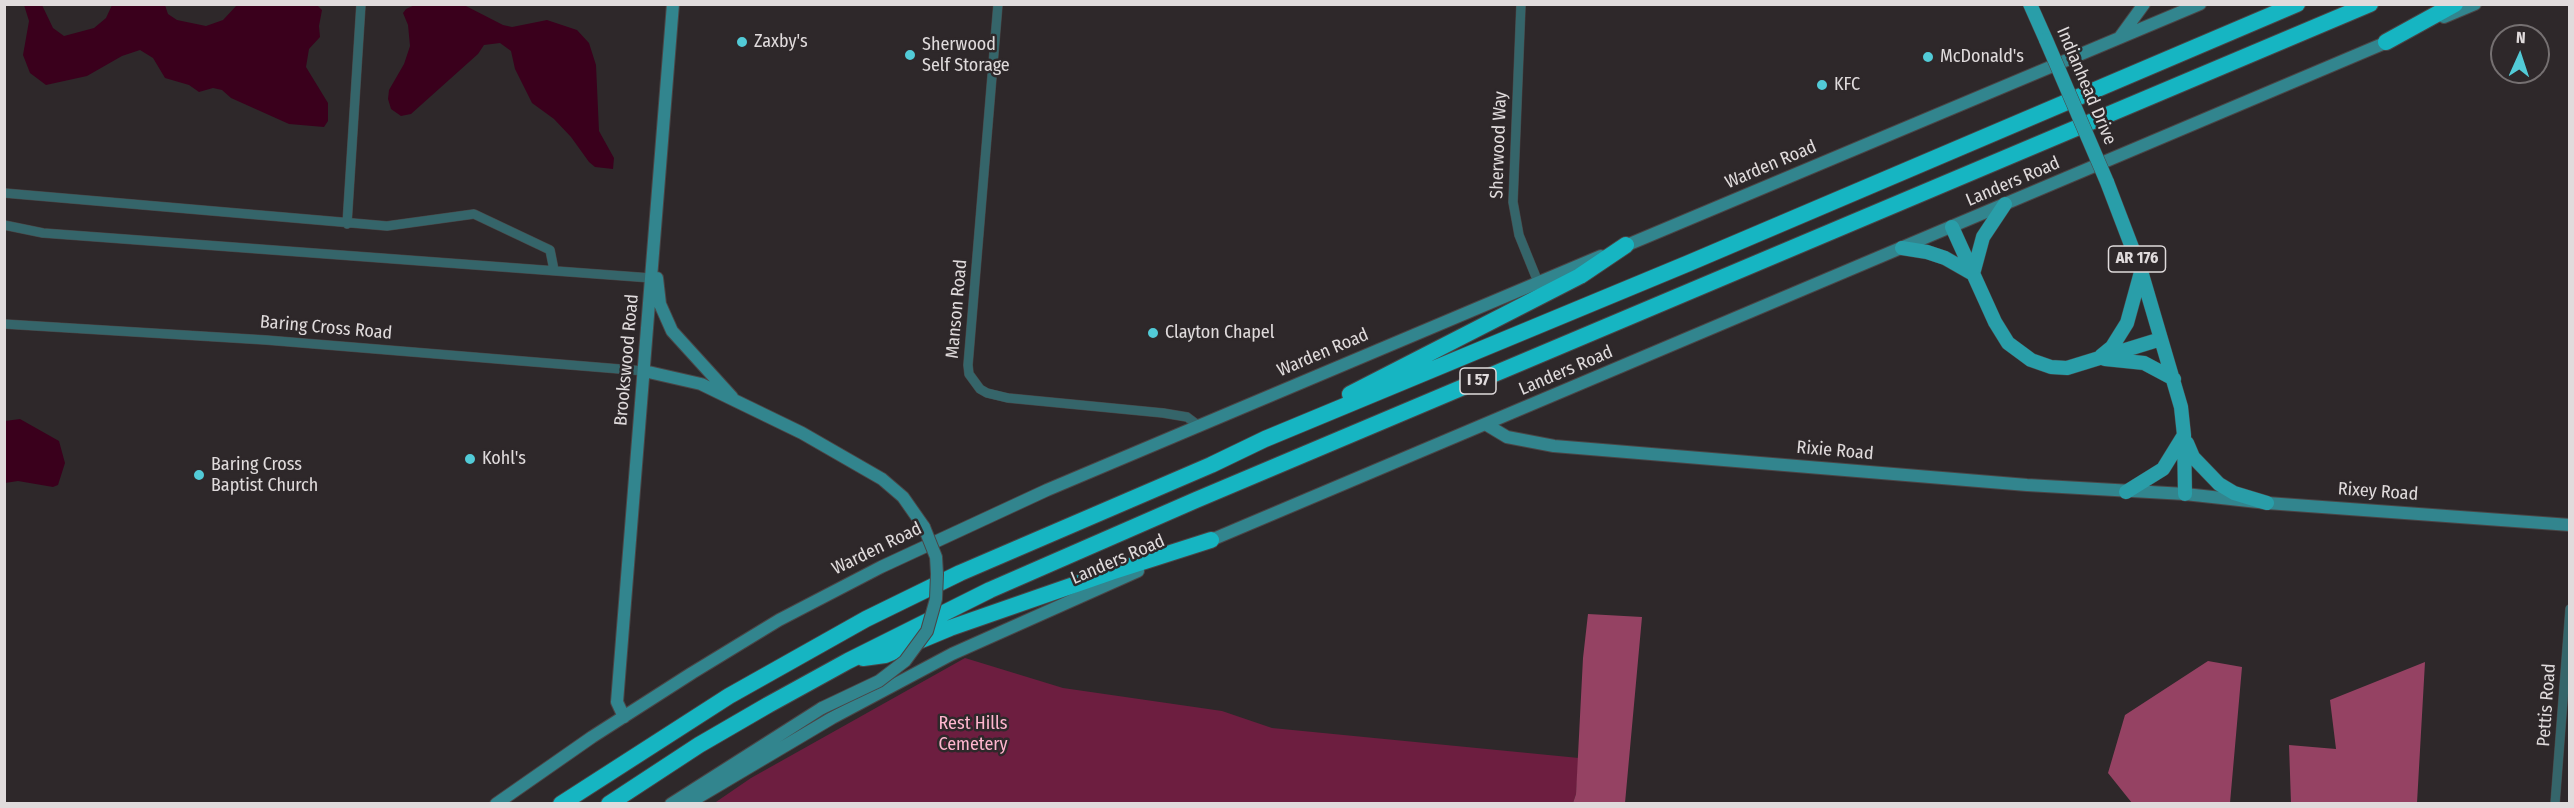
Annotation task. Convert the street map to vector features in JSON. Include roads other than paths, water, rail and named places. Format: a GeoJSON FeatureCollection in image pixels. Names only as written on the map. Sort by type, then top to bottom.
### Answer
{"type":"FeatureCollection","features":[{"type":"Feature","properties":{"kind":"highway","name":"I 57"},"geometry":{"type":"LineString","coordinates":[[561,804],[729,696],[866,619],[960,573],[1212,465],[1264,439],[1668,272],[2297,4]]}},
{"type":"Feature","properties":{"kind":"highway","name":"I 57"},"geometry":{"type":"LineString","coordinates":[[609,804],[699,745],[848,661],[990,590],[2370,4]]}},
{"type":"Feature","properties":{"kind":"highway"},"geometry":{"type":"LineString","coordinates":[[2386,42],[2455,4]]}},
{"type":"Feature","properties":{"kind":"highway"},"geometry":{"type":"LineString","coordinates":[[1264,439],[1440,346],[1580,276],[1626,245]]}},
{"type":"Feature","properties":{"kind":"highway"},"geometry":{"type":"LineString","coordinates":[[848,661],[885,655],[950,628],[1210,540]]}},
{"type":"Feature","properties":{"kind":"main road","name":"Brookswood Road"},"geometry":{"type":"LineString","coordinates":[[624,717],[617,702],[673,4]]}},
{"type":"Feature","properties":{"kind":"main road","name":"Indianhead Drive"},"geometry":{"type":"LineString","coordinates":[[2030,4],[2107,182],[2141,271]]}},
{"type":"Feature","properties":{"kind":"main road"},"geometry":{"type":"LineString","coordinates":[[2118,39],[2144,4]]}},
{"type":"Feature","properties":{"kind":"main road","name":"Warden Road"},"geometry":{"type":"LineString","coordinates":[[495,804],[624,717],[779,620],[981,519],[2200,4]]}},
{"type":"Feature","properties":{"kind":"main road","name":"Landers Road"},"geometry":{"type":"LineString","coordinates":[[687,804],[825,721],[952,654],[1082,594],[1486,425],[2475,4]]}},
{"type":"Feature","properties":{"kind":"main road"},"geometry":{"type":"LineString","coordinates":[[1973,274],[1983,237],[2005,204]]}},
{"type":"Feature","properties":{"kind":"main road"},"geometry":{"type":"LineString","coordinates":[[1952,227],[2005,339],[2019,353],[2031,360],[2051,367],[2067,368],[2162,339],[2181,407],[2185,494]]}},
{"type":"Feature","properties":{"kind":"main road"},"geometry":{"type":"LineString","coordinates":[[1902,248],[1945,258],[1973,274]]}},
{"type":"Feature","properties":{"kind":"main road"},"geometry":{"type":"LineString","coordinates":[[654,253],[660,304],[672,331],[712,372],[734,399]]}},
{"type":"Feature","properties":{"kind":"main road"},"geometry":{"type":"LineString","coordinates":[[2097,359],[2112,347],[2127,323],[2141,271]]}},
{"type":"Feature","properties":{"kind":"main road","name":"AR 176"},"geometry":{"type":"LineString","coordinates":[[2141,271],[2162,339]]}},
{"type":"Feature","properties":{"kind":"main road"},"geometry":{"type":"LineString","coordinates":[[2097,359],[2144,363],[2174,379]]}},
{"type":"Feature","properties":{"kind":"main road"},"geometry":{"type":"LineString","coordinates":[[644,371],[701,384],[802,433],[882,479],[903,497],[924,527],[936,557],[936,599],[927,631],[905,661],[879,681],[822,708],[671,804]]}},
{"type":"Feature","properties":{"kind":"main road","name":"Rixie Road"},"geometry":{"type":"LineString","coordinates":[[1486,425],[1507,437],[1554,446],[2126,492],[2185,494]]}},
{"type":"Feature","properties":{"kind":"main road"},"geometry":{"type":"LineString","coordinates":[[2126,492],[2151,479],[2163,469],[2184,435]]}},
{"type":"Feature","properties":{"kind":"main road"},"geometry":{"type":"LineString","coordinates":[[2184,435],[2193,457],[2219,484],[2234,493],[2267,503]]}},
{"type":"Feature","properties":{"kind":"main road","name":"Rixey Road"},"geometry":{"type":"LineString","coordinates":[[2185,494],[2267,503],[2570,525]]}},
{"type":"Feature","properties":{"kind":"street"},"geometry":{"type":"LineString","coordinates":[[346,224],[361,4]]}},
{"type":"Feature","properties":{"kind":"street","name":"Manson Road"},"geometry":{"type":"LineString","coordinates":[[998,4],[969,374],[974,382],[987,393],[1008,398],[1163,413],[1187,417],[1199,426]]}},
{"type":"Feature","properties":{"kind":"street","name":"Sherwood Way"},"geometry":{"type":"LineString","coordinates":[[1521,4],[1513,202],[1519,235],[1538,282]]}},
{"type":"Feature","properties":{"kind":"street"},"geometry":{"type":"LineString","coordinates":[[4,194],[387,226],[474,214],[550,250],[554,270]]}},
{"type":"Feature","properties":{"kind":"street"},"geometry":{"type":"LineString","coordinates":[[4,225],[43,233],[651,278]]}},
{"type":"Feature","properties":{"kind":"street","name":"Baring Cross Road"},"geometry":{"type":"LineString","coordinates":[[4,324],[266,340],[644,371]]}},
{"type":"Feature","properties":{"kind":"street","name":"Pettis Road"},"geometry":{"type":"LineString","coordinates":[[2555,804],[2570,609]]}},
{"type":"Feature","properties":{"kind":"place","name":"Zaxby's"},"geometry":{"type":"Point","coordinates":[742,42]}},
{"type":"Feature","properties":{"kind":"place","name":"Sherwood Self Storage"},"geometry":{"type":"Point","coordinates":[910,55]}},
{"type":"Feature","properties":{"kind":"place","name":"McDonald's"},"geometry":{"type":"Point","coordinates":[1928,57]}},
{"type":"Feature","properties":{"kind":"place","name":"KFC"},"geometry":{"type":"Point","coordinates":[1822,85]}},
{"type":"Feature","properties":{"kind":"place","name":"Clayton Chapel"},"geometry":{"type":"Point","coordinates":[1153,333]}},
{"type":"Feature","properties":{"kind":"place","name":"Kohl's"},"geometry":{"type":"Point","coordinates":[470,459]}},
{"type":"Feature","properties":{"kind":"place","name":"Baring Cross Baptist Church"},"geometry":{"type":"Point","coordinates":[199,475]}},
{"type":"Feature","properties":{"kind":"park label","name":"Rest Hills Cemetery"},"geometry":{"type":"Point","coordinates":[973,734]}}]}
